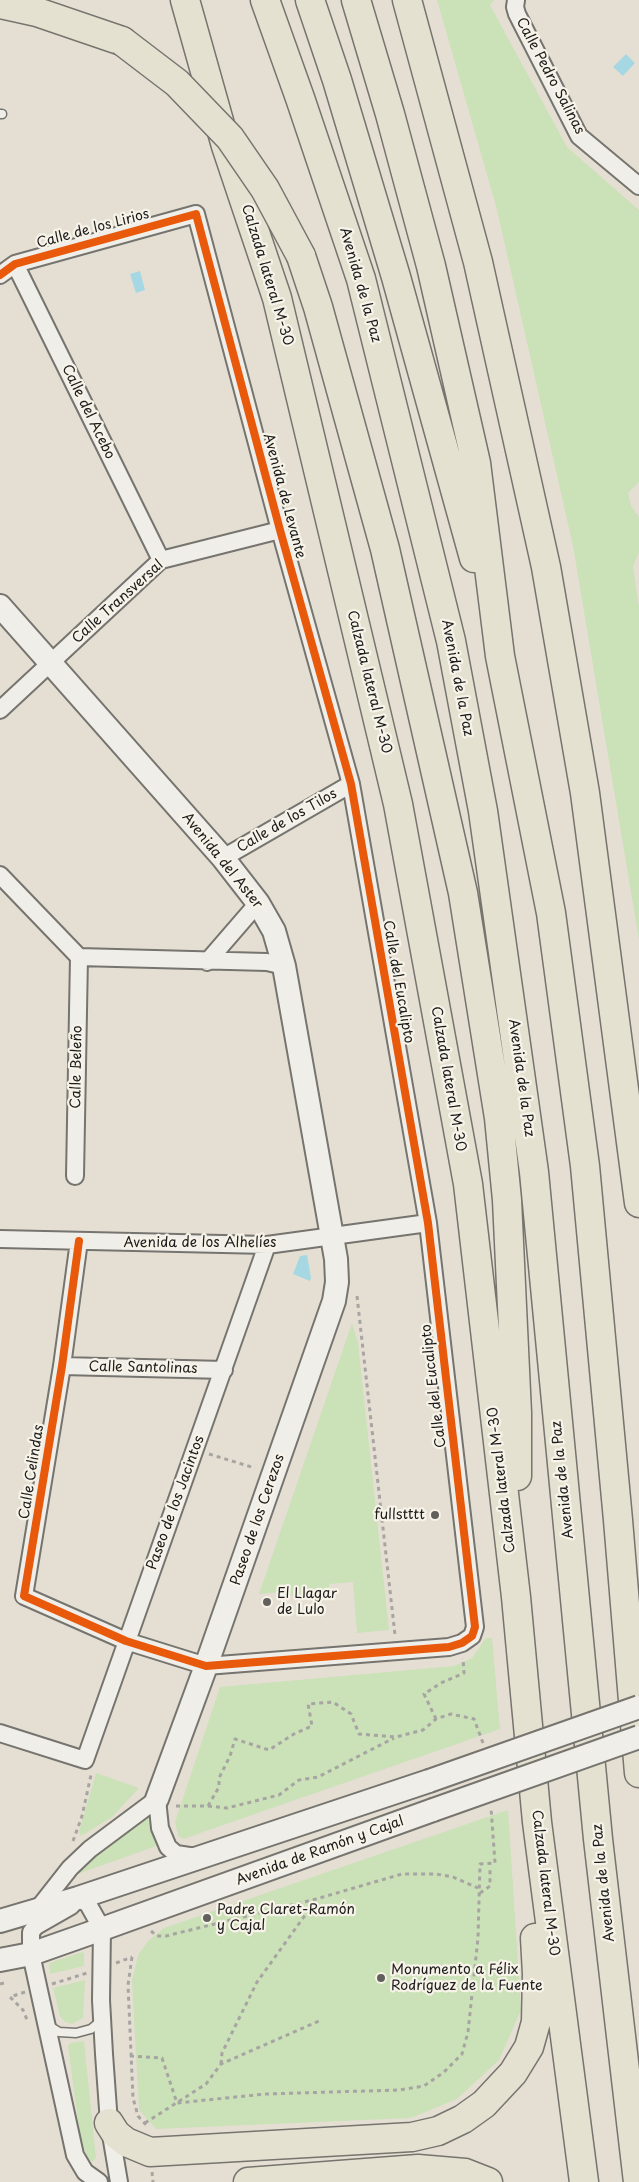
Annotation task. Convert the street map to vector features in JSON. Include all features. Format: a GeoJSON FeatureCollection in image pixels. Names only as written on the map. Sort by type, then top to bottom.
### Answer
{"type":"FeatureCollection","features":[{"type":"Feature","properties":{"kind":"highway"},"geometry":{"type":"LineString","coordinates":[[50,0],[92,19],[177,83],[230,138],[265,189],[301,256],[318,307],[388,559],[463,893],[499,1118],[507,1200],[517,1413],[516,1597]]}},
{"type":"Feature","properties":{"kind":"highway"},"geometry":{"type":"LineString","coordinates":[[169,0],[226,146]]}},
{"type":"Feature","properties":{"kind":"highway","name":"Calzada lateral M-30"},"geometry":{"type":"LineString","coordinates":[[185,0],[226,146],[277,298],[398,804],[468,1184],[516,1597],[537,1822],[584,2182]]}},
{"type":"Feature","properties":{"kind":"highway"},"geometry":{"type":"LineString","coordinates":[[254,0],[300,98]]}},
{"type":"Feature","properties":{"kind":"highway","name":"Avenida de la Paz"},"geometry":{"type":"LineString","coordinates":[[265,0],[300,98],[360,280],[451,641],[483,811],[534,1172],[598,1839],[638,2182]]}},
{"type":"Feature","properties":{"kind":"highway"},"geometry":{"type":"LineString","coordinates":[[310,0],[396,277],[500,656],[551,913],[585,1166],[619,1530],[639,1773]]}},
{"type":"Feature","properties":{"kind":"highway"},"geometry":{"type":"LineString","coordinates":[[356,0],[390,114],[431,266],[476,463],[500,656]]}},
{"type":"Feature","properties":{"kind":"highway"},"geometry":{"type":"LineString","coordinates":[[407,0],[478,262],[546,567],[585,793],[639,1203]]}},
{"type":"Feature","properties":{"kind":"highway"},"geometry":{"type":"LineString","coordinates":[[0,4],[37,12],[122,41]]}},
{"type":"Feature","properties":{"kind":"highway"},"geometry":{"type":"LineString","coordinates":[[499,1118],[514,1182],[534,1317],[558,1428]]}},
{"type":"Feature","properties":{"kind":"highway"},"geometry":{"type":"LineString","coordinates":[[109,2123],[116,2134],[126,2142],[150,2152],[412,2136],[438,2132],[463,2119],[484,2104],[513,2073],[529,2047],[536,2022],[538,1974],[531,1890],[537,1822]]}},
{"type":"Feature","properties":{"kind":"highway"},"geometry":{"type":"LineString","coordinates":[[248,2182],[418,2169],[465,2173],[488,2182]]}},
{"type":"Feature","properties":{"kind":"main road","name":"Avenida del Aster"},"geometry":{"type":"LineString","coordinates":[[0,606],[223,858],[258,903],[274,931],[284,966],[332,1237]]}},
{"type":"Feature","properties":{"kind":"main road","name":"Paseo de los Cerezos"},"geometry":{"type":"LineString","coordinates":[[167,1802],[206,1666],[334,1301],[337,1282],[332,1237]]}},
{"type":"Feature","properties":{"kind":"main road"},"geometry":{"type":"LineString","coordinates":[[0,1921],[78,1898],[429,1781],[639,1707]]}},
{"type":"Feature","properties":{"kind":"main road","name":"Avenida de Ramón y Cajal"},"geometry":{"type":"LineString","coordinates":[[0,1960],[32,1954],[639,1737]]}},
{"type":"Feature","properties":{"kind":"street","name":"Calle Pedro Salinas"},"geometry":{"type":"LineString","coordinates":[[516,0],[514,7],[517,14],[579,136],[639,186]]}},
{"type":"Feature","properties":{"kind":"street","name":"Calle de los Lirios"},"geometry":{"type":"LineString","coordinates":[[0,276],[15,264],[196,214]]}},
{"type":"Feature","properties":{"kind":"street","name":"Avenida de Levante"},"geometry":{"type":"LineString","coordinates":[[196,214],[280,530],[351,784]]}},
{"type":"Feature","properties":{"kind":"street","name":"Calle del Acebo"},"geometry":{"type":"LineString","coordinates":[[15,264],[161,560]]}},
{"type":"Feature","properties":{"kind":"street","name":"Calle Transversal"},"geometry":{"type":"LineString","coordinates":[[0,710],[161,560],[280,530]]}},
{"type":"Feature","properties":{"kind":"street","name":"Calle de los Tilos"},"geometry":{"type":"LineString","coordinates":[[223,858],[351,784]]}},
{"type":"Feature","properties":{"kind":"street","name":"Calle del Eucalipto"},"geometry":{"type":"LineString","coordinates":[[126,1641],[206,1666],[449,1647],[466,1641],[475,1632],[428,1223],[351,784]]}},
{"type":"Feature","properties":{"kind":"street"},"geometry":{"type":"LineString","coordinates":[[0,875],[79,957],[207,962],[268,962],[284,966]]}},
{"type":"Feature","properties":{"kind":"street"},"geometry":{"type":"LineString","coordinates":[[207,962],[258,903]]}},
{"type":"Feature","properties":{"kind":"street","name":"Calle Beleño"},"geometry":{"type":"LineString","coordinates":[[75,1176],[79,957]]}},
{"type":"Feature","properties":{"kind":"street","name":"Avenida de los Alhelíes"},"geometry":{"type":"LineString","coordinates":[[0,1240],[267,1245],[428,1223]]}},
{"type":"Feature","properties":{"kind":"street","name":"Calle Celindas"},"geometry":{"type":"LineString","coordinates":[[80,1241],[62,1366],[24,1596],[126,1641]]}},
{"type":"Feature","properties":{"kind":"street","name":"Paseo de los Jacintos"},"geometry":{"type":"LineString","coordinates":[[89,1765],[126,1641],[196,1450],[267,1245]]}},
{"type":"Feature","properties":{"kind":"street","name":"Calle Santolinas"},"geometry":{"type":"LineString","coordinates":[[62,1366],[224,1370]]}},
{"type":"Feature","properties":{"kind":"street"},"geometry":{"type":"LineString","coordinates":[[0,1733],[89,1765]]}},
{"type":"Feature","properties":{"kind":"street"},"geometry":{"type":"LineString","coordinates":[[37,1910],[70,1868],[90,1848],[167,1802]]}},
{"type":"Feature","properties":{"kind":"street","name":"Paseo de los Cerezos"},"geometry":{"type":"LineString","coordinates":[[167,1802],[160,1828],[168,1847],[176,1854],[198,1857]]}},
{"type":"Feature","properties":{"kind":"street"},"geometry":{"type":"LineString","coordinates":[[99,2182],[85,2172],[75,2155],[32,1954],[32,1932],[36,1926],[71,1906],[78,1898],[88,1904],[102,1929],[102,2020],[109,2123],[119,2182]]}},
{"type":"Feature","properties":{"kind":"lane"},"geometry":{"type":"LineString","coordinates":[[47,2026],[59,2032],[76,2033],[91,2029],[102,2020]]}},
{"type":"Feature","properties":{"kind":"path"},"geometry":{"type":"LineString","coordinates":[[358,1296],[395,1635]]}},
{"type":"Feature","properties":{"kind":"path"},"geometry":{"type":"LineString","coordinates":[[196,1450],[274,1474]]}},
{"type":"Feature","properties":{"kind":"path"},"geometry":{"type":"LineString","coordinates":[[436,1719],[424,1694],[441,1683],[464,1673],[463,1652]]}},
{"type":"Feature","properties":{"kind":"path"},"geometry":{"type":"LineString","coordinates":[[208,1806],[219,1787],[220,1778],[235,1739],[270,1750],[294,1734],[312,1726],[308,1704],[333,1702],[351,1714],[360,1734],[396,1737]]}},
{"type":"Feature","properties":{"kind":"path"},"geometry":{"type":"LineString","coordinates":[[167,1802],[227,1808],[279,1795],[299,1780],[318,1777],[396,1737],[423,1730],[436,1719],[451,1714],[474,1719],[482,1737],[483,1747]]}},
{"type":"Feature","properties":{"kind":"path"},"geometry":{"type":"LineString","coordinates":[[69,1849],[78,1830],[89,1765]]}},
{"type":"Feature","properties":{"kind":"path"},"geometry":{"type":"LineString","coordinates":[[177,2102],[265,2094],[399,2090],[424,2086],[444,2072],[462,2054],[468,2032],[478,1938],[480,1864],[495,1863],[491,1803]]}},
{"type":"Feature","properties":{"kind":"path"},"geometry":{"type":"LineString","coordinates":[[479,1891],[490,1886],[490,1870]]}},
{"type":"Feature","properties":{"kind":"path"},"geometry":{"type":"LineString","coordinates":[[151,1932],[156,1936],[166,1936],[316,1899],[384,1878],[420,1873],[453,1877],[479,1891]]}},
{"type":"Feature","properties":{"kind":"path"},"geometry":{"type":"LineString","coordinates":[[221,2064],[222,2053],[257,1982],[316,1899]]}},
{"type":"Feature","properties":{"kind":"path"},"geometry":{"type":"LineString","coordinates":[[10,1997],[132,1957],[128,1985],[133,2098],[138,2116],[148,2128],[153,2182]]}},
{"type":"Feature","properties":{"kind":"path"},"geometry":{"type":"LineString","coordinates":[[145,2123],[206,2084],[221,2064],[319,2021]]}},
{"type":"Feature","properties":{"kind":"path"},"geometry":{"type":"LineString","coordinates":[[130,2056],[162,2058],[177,2102]]}},
{"type":"Feature","properties":{"kind":"green space"},"geometry":{"type":"Polygon","coordinates":[[[437,0],[494,0],[490,5],[567,147],[639,210],[639,482],[628,493],[631,506],[639,517],[639,552],[633,567],[639,607],[639,940],[573,546],[497,210],[437,0]]]}},
{"type":"Feature","properties":{"kind":"green space"},"geometry":{"type":"Polygon","coordinates":[[[352,1323],[358,1343],[389,1630],[357,1633],[353,1582],[329,1584],[329,1589],[315,1590],[302,1596],[292,1596],[281,1592],[259,1594],[352,1323]]]}},
{"type":"Feature","properties":{"kind":"green space"},"geometry":{"type":"Polygon","coordinates":[[[486,1638],[492,1638],[500,1729],[184,1839],[178,1836],[175,1822],[220,1687],[454,1666],[472,1658],[486,1638]]]}},
{"type":"Feature","properties":{"kind":"green space"},"geometry":{"type":"Polygon","coordinates":[[[96,1773],[139,1788],[112,1817],[81,1836],[79,1832],[96,1773]]]}},
{"type":"Feature","properties":{"kind":"green space"},"geometry":{"type":"Polygon","coordinates":[[[153,1804],[152,1829],[159,1845],[75,1875],[153,1804]]]}},
{"type":"Feature","properties":{"kind":"green space"},"geometry":{"type":"Polygon","coordinates":[[[508,1810],[521,2010],[499,2060],[457,2099],[411,2118],[156,2129],[139,2110],[132,1981],[138,1955],[148,1941],[164,1928],[508,1810]]]}},
{"type":"Feature","properties":{"kind":"green space"},"geometry":{"type":"Polygon","coordinates":[[[82,1952],[84,1954],[84,1966],[50,1974],[49,1963],[82,1952]]]}},
{"type":"Feature","properties":{"kind":"green space"},"geometry":{"type":"Polygon","coordinates":[[[85,1980],[83,2018],[72,2024],[65,2022],[60,2016],[53,1988],[85,1980]]]}},
{"type":"Feature","properties":{"kind":"green space"},"geometry":{"type":"Polygon","coordinates":[[[84,2041],[96,2158],[92,2162],[88,2159],[80,2136],[68,2046],[70,2043],[84,2041]]]}},
{"type":"Feature","properties":{"kind":"water"},"geometry":{"type":"Polygon","coordinates":[[[626,54],[635,63],[623,76],[613,67],[626,54]]]}},
{"type":"Feature","properties":{"kind":"water"},"geometry":{"type":"Polygon","coordinates":[[[140,271],[145,290],[136,293],[130,274],[140,271]]]}},
{"type":"Feature","properties":{"kind":"water"},"geometry":{"type":"Polygon","coordinates":[[[307,1255],[310,1281],[293,1274],[300,1256],[307,1255]]]}},
{"type":"Feature","properties":{"kind":"cycle path"},"geometry":{"type":"LineString","coordinates":[[0,275],[15,264],[196,214],[280,530],[351,784],[428,1223],[475,1627],[472,1636],[462,1643],[449,1647],[206,1666],[126,1641],[24,1596],[62,1366],[79,1241]]}},
{"type":"Feature","properties":{"kind":"place","name":"fullstttt"},"geometry":{"type":"Point","coordinates":[435,1515]}},
{"type":"Feature","properties":{"kind":"place","name":"El Llagar de Lulo"},"geometry":{"type":"Point","coordinates":[267,1602]}},
{"type":"Feature","properties":{"kind":"place","name":"Padre Claret-Ramón y Cajal"},"geometry":{"type":"Point","coordinates":[207,1918]}},
{"type":"Feature","properties":{"kind":"place","name":"Monumento a Félix Rodríguez de la Fuente"},"geometry":{"type":"Point","coordinates":[381,1978]}}]}
